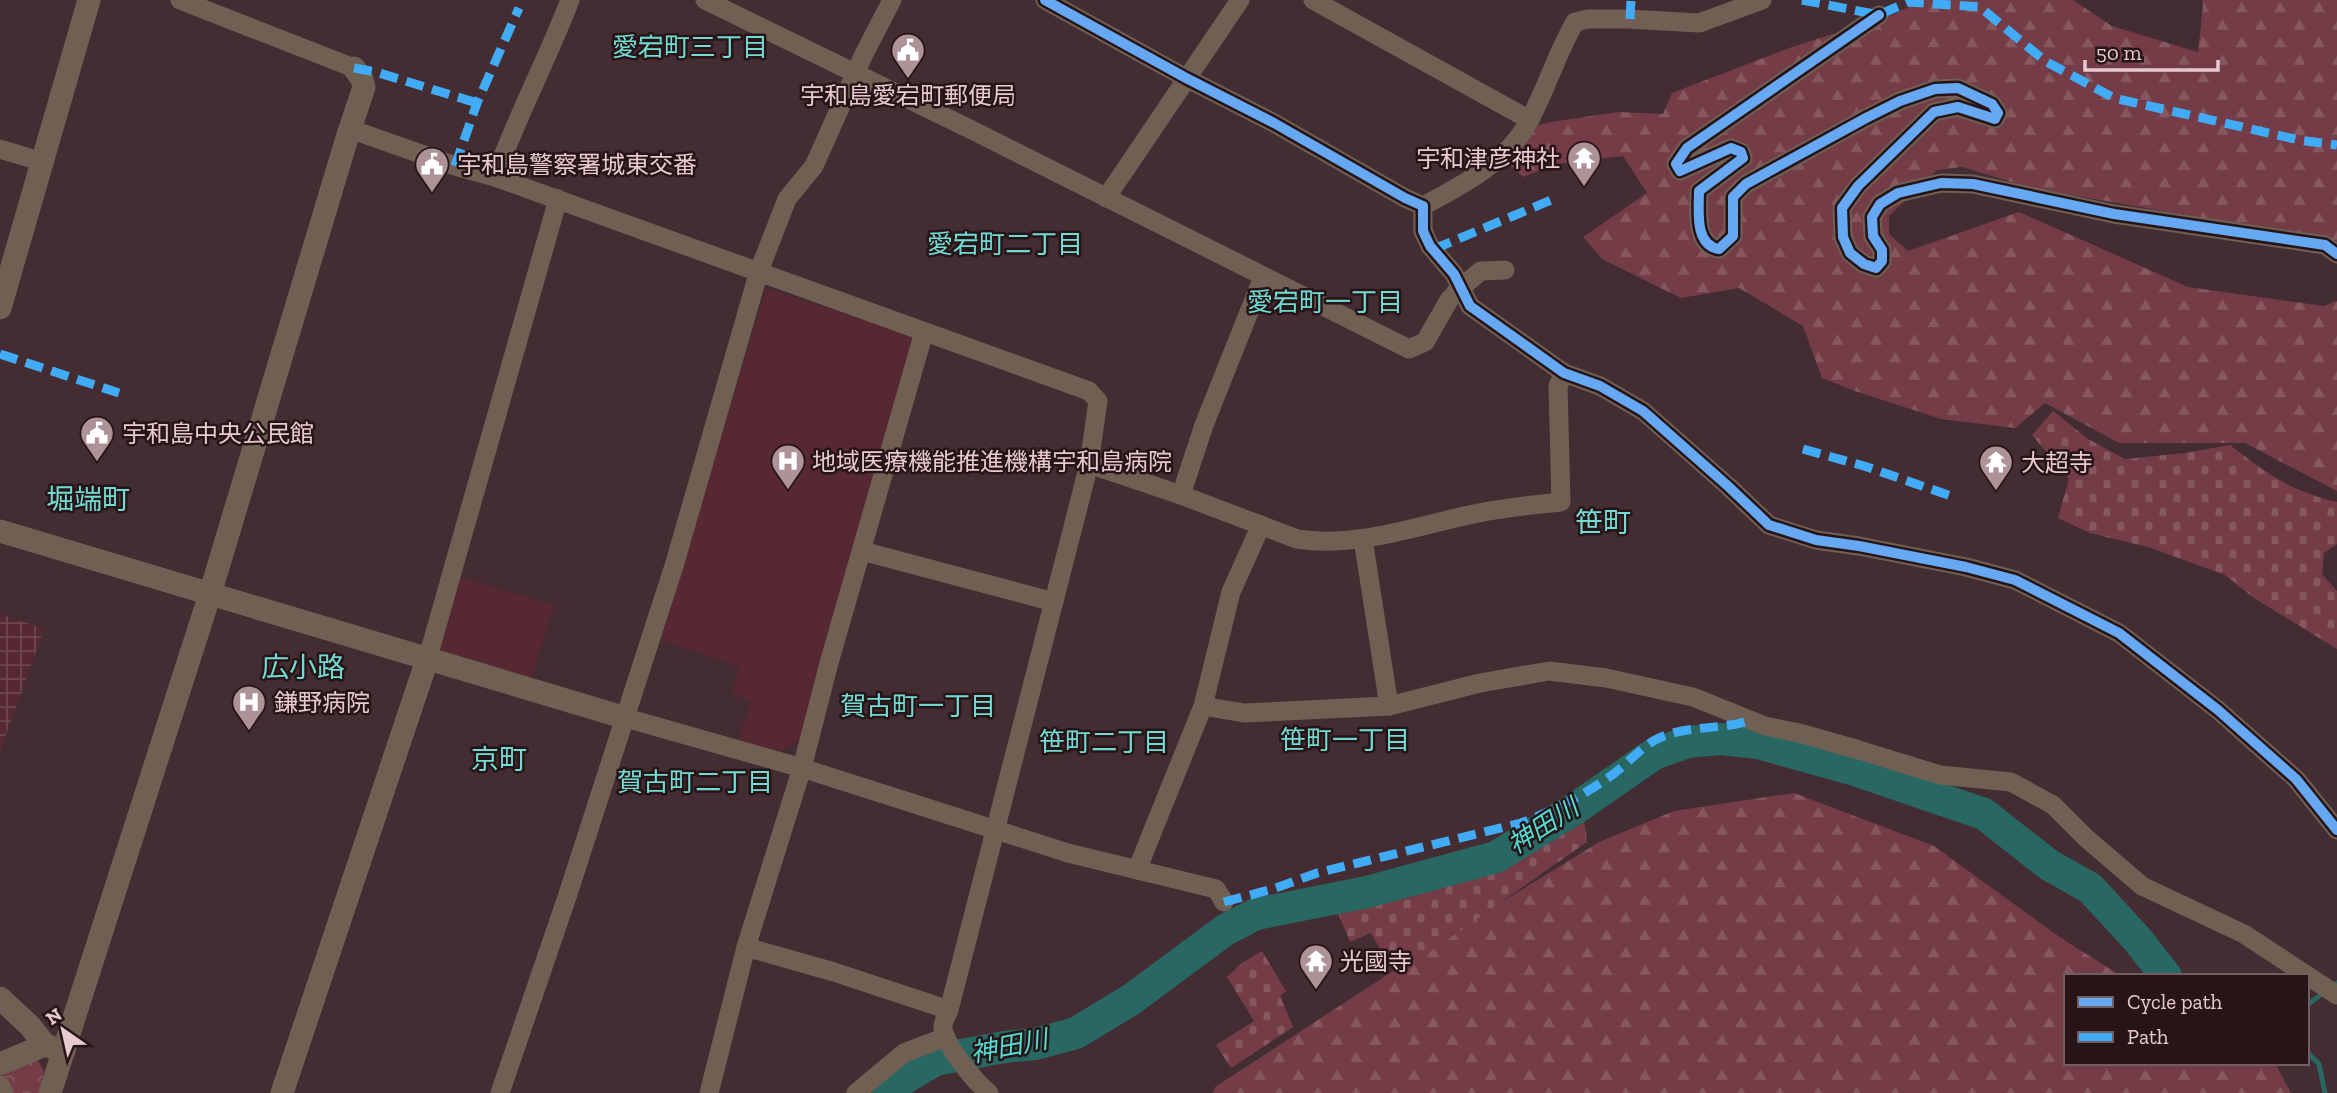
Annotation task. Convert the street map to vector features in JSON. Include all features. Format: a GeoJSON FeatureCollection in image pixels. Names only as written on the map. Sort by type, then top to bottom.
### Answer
{"type":"FeatureCollection","features":[{"type":"Feature","properties":{"kind":"street"},"geometry":{"type":"LineString","coordinates":[[0,308],[89,0]]}},
{"type":"Feature","properties":{"kind":"street"},"geometry":{"type":"LineString","coordinates":[[51,1093],[55,1048],[210,594],[364,88],[362,79],[354,68],[180,0]]}},
{"type":"Feature","properties":{"kind":"street"},"geometry":{"type":"LineString","coordinates":[[495,177],[511,133],[570,0]]}},
{"type":"Feature","properties":{"kind":"street"},"geometry":{"type":"LineString","coordinates":[[705,0],[976,132],[1409,349],[1425,342],[1449,300],[1460,288],[1481,271],[1505,270]]}},
{"type":"Feature","properties":{"kind":"street"},"geometry":{"type":"LineString","coordinates":[[500,1093],[674,566],[759,271],[787,199],[814,166],[892,0]]}},
{"type":"Feature","properties":{"kind":"street"},"geometry":{"type":"LineString","coordinates":[[1045,0],[1186,78],[1274,122],[1423,206]]}},
{"type":"Feature","properties":{"kind":"street"},"geometry":{"type":"LineString","coordinates":[[1106,198],[1240,0]]}},
{"type":"Feature","properties":{"kind":"street"},"geometry":{"type":"LineString","coordinates":[[1312,0],[1530,120]]}},
{"type":"Feature","properties":{"kind":"street"},"geometry":{"type":"LineString","coordinates":[[1423,206],[1455,190],[1499,159],[1520,136],[1575,22],[1588,19],[1628,19],[1699,23],[1762,0]]}},
{"type":"Feature","properties":{"kind":"street"},"geometry":{"type":"LineString","coordinates":[[1879,15],[1687,148],[1676,164],[1680,171],[1731,148],[1741,152],[1743,158],[1699,191],[1698,218],[1704,241],[1713,248],[1718,249],[1733,236],[1733,197],[1746,184],[1900,101],[1935,89],[1958,89],[1992,104],[1998,113],[1994,119],[1958,107],[1934,112],[1858,186],[1842,208],[1843,237],[1850,253],[1864,264],[1875,268],[1882,261],[1882,250],[1873,236],[1872,217],[1880,204],[1898,193],[1941,183],[1973,184],[2114,214],[2325,245],[2337,254]]}},
{"type":"Feature","properties":{"kind":"street"},"geometry":{"type":"LineString","coordinates":[[350,129],[455,166],[495,177],[759,271],[1089,391],[1098,401],[1088,464],[1054,602],[943,1026],[948,1040],[977,1084],[989,1093]]}},
{"type":"Feature","properties":{"kind":"street"},"geometry":{"type":"LineString","coordinates":[[0,149],[43,162]]}},
{"type":"Feature","properties":{"kind":"street"},"geometry":{"type":"LineString","coordinates":[[282,1093],[428,657],[558,199]]}},
{"type":"Feature","properties":{"kind":"street"},"geometry":{"type":"LineString","coordinates":[[1423,206],[1423,231],[1430,246],[1454,274],[1470,306],[1564,373],[1600,386],[1643,411],[1769,525],[1816,540],[1966,567],[2015,580],[2119,633],[2218,710],[2296,779],[2337,830]]}},
{"type":"Feature","properties":{"kind":"street"},"geometry":{"type":"LineString","coordinates":[[1181,495],[1204,425],[1263,277]]}},
{"type":"Feature","properties":{"kind":"street"},"geometry":{"type":"LineString","coordinates":[[709,1093],[746,947],[802,768],[924,332]]}},
{"type":"Feature","properties":{"kind":"street"},"geometry":{"type":"LineString","coordinates":[[1088,464],[1181,495],[1297,539],[1316,541],[1363,539],[1472,514],[1561,502],[1558,386],[1564,373]]}},
{"type":"Feature","properties":{"kind":"street"},"geometry":{"type":"LineString","coordinates":[[1137,870],[1203,706],[1231,592],[1261,525]]}},
{"type":"Feature","properties":{"kind":"street"},"geometry":{"type":"LineString","coordinates":[[0,531],[802,768],[1068,853],[1216,889],[1224,902]]}},
{"type":"Feature","properties":{"kind":"street"},"geometry":{"type":"LineString","coordinates":[[1363,539],[1389,706]]}},
{"type":"Feature","properties":{"kind":"street"},"geometry":{"type":"LineString","coordinates":[[862,551],[1054,602]]}},
{"type":"Feature","properties":{"kind":"street"},"geometry":{"type":"LineString","coordinates":[[1203,706],[1244,713],[1389,706],[1480,683],[1549,671],[1573,673],[1693,697],[1765,726],[1859,750],[1940,775],[2011,782],[2053,805],[2086,838],[2143,886],[2244,934],[2304,974]]}},
{"type":"Feature","properties":{"kind":"street"},"geometry":{"type":"LineString","coordinates":[[746,947],[834,972],[949,1010]]}},
{"type":"Feature","properties":{"kind":"street"},"geometry":{"type":"LineString","coordinates":[[2309,978],[2337,995]]}},
{"type":"Feature","properties":{"kind":"street"},"geometry":{"type":"LineString","coordinates":[[0,998],[55,1048]]}},
{"type":"Feature","properties":{"kind":"street"},"geometry":{"type":"LineString","coordinates":[[856,1093],[904,1053],[948,1040]]}},
{"type":"Feature","properties":{"kind":"street"},"geometry":{"type":"LineString","coordinates":[[0,1064],[55,1048]]}},
{"type":"Feature","properties":{"kind":"street"},"geometry":{"type":"LineString","coordinates":[[0,1085],[4,1093]]}},
{"type":"Feature","properties":{"kind":"shaded area","name":"地域医療機能推進機構宇和島病院"},"geometry":{"type":"Polygon","coordinates":[[[766,288],[911,335],[916,342],[802,739],[781,752],[739,740],[751,701],[732,693],[739,666],[659,640],[766,288]]]}},
{"type":"Feature","properties":{"kind":"shaded area"},"geometry":{"type":"Polygon","coordinates":[[[461,577],[554,605],[531,680],[438,652],[461,577]]]}},
{"type":"Feature","properties":{"kind":"shaded area"},"geometry":{"type":"Polygon","coordinates":[[[0,614],[44,629],[0,751],[0,614]]]}},
{"type":"Feature","properties":{"kind":"green space"},"geometry":{"type":"Polygon","coordinates":[[[1924,0],[2073,0],[2112,26],[2198,52],[2202,0],[2337,0],[2337,242],[2032,188],[1962,167],[1937,170],[1889,216],[1889,234],[1908,251],[2019,212],[2188,287],[2324,306],[2337,301],[2337,491],[2245,443],[2119,443],[2045,403],[2015,428],[1941,419],[1822,378],[1803,326],[1739,288],[1681,298],[1602,259],[1583,237],[1647,193],[1623,156],[1556,164],[1523,177],[1504,160],[1533,127],[1619,112],[1663,114],[1672,93],[1792,47],[1892,15],[1924,0]]]}},
{"type":"Feature","properties":{"kind":"green space"},"geometry":{"type":"Polygon","coordinates":[[[2053,411],[2088,439],[2125,459],[2230,445],[2256,465],[2293,487],[2337,502],[2337,544],[2324,553],[2322,574],[2337,591],[2337,649],[2254,598],[2225,575],[2148,547],[2090,533],[2058,518],[2069,479],[2032,435],[2053,411]]]}},
{"type":"Feature","properties":{"kind":"green space"},"geometry":{"type":"Polygon","coordinates":[[[1794,793],[1934,846],[2061,938],[2118,974],[2064,974],[2064,1065],[2276,1065],[2291,1093],[1213,1093],[1215,1087],[1450,934],[1599,842],[1674,811],[1794,793]]]}},
{"type":"Feature","properties":{"kind":"green space"},"geometry":{"type":"Polygon","coordinates":[[[1584,818],[1587,842],[1401,972],[1390,967],[1371,933],[1350,942],[1337,911],[1466,880],[1584,818]]]}},
{"type":"Feature","properties":{"kind":"green space"},"geometry":{"type":"Polygon","coordinates":[[[1262,951],[1286,991],[1280,996],[1293,1027],[1231,1068],[1216,1045],[1254,1021],[1227,977],[1242,963],[1262,951]]]}},
{"type":"Feature","properties":{"kind":"green space"},"geometry":{"type":"Polygon","coordinates":[[[34,1060],[38,1061],[44,1071],[39,1093],[11,1093],[2,1074],[34,1060]]]}},
{"type":"Feature","properties":{"kind":"waterway","name":"神田川"},"geometry":{"type":"LineString","coordinates":[[888,1093],[900,1081],[935,1060],[1035,1044],[1076,1033],[1132,999],[1225,930],[1256,914],[1367,892],[1496,857],[1576,808],[1654,754],[1688,742],[1721,739],[1758,743],[1855,770],[1984,814],[2049,865],[2090,888],[2137,939],[2164,974]]}},
{"type":"Feature","properties":{"kind":"waterway","name":"神田川"},"geometry":{"type":"LineString","coordinates":[[2309,1004],[2337,983]]}},
{"type":"Feature","properties":{"kind":"waterway"},"geometry":{"type":"LineString","coordinates":[[2309,1054],[2319,1064],[2325,1093]]}},
{"type":"Feature","properties":{"kind":"marked path"},"geometry":{"type":"LineString","coordinates":[[1630,19],[1631,0]]}},
{"type":"Feature","properties":{"kind":"marked path"},"geometry":{"type":"LineString","coordinates":[[1802,0],[1879,15],[1908,2],[1980,7],[2045,61],[2114,98],[2299,140],[2337,145]]}},
{"type":"Feature","properties":{"kind":"marked path"},"geometry":{"type":"LineString","coordinates":[[455,166],[477,103],[519,8]]}},
{"type":"Feature","properties":{"kind":"marked path"},"geometry":{"type":"LineString","coordinates":[[354,68],[376,72],[477,103]]}},
{"type":"Feature","properties":{"kind":"marked path"},"geometry":{"type":"LineString","coordinates":[[1434,249],[1556,198]]}},
{"type":"Feature","properties":{"kind":"marked path"},"geometry":{"type":"LineString","coordinates":[[0,354],[119,393]]}},
{"type":"Feature","properties":{"kind":"marked path"},"geometry":{"type":"LineString","coordinates":[[1803,449],[1864,466],[1954,497]]}},
{"type":"Feature","properties":{"kind":"marked path"},"geometry":{"type":"LineString","coordinates":[[1224,902],[1273,889],[1317,873],[1521,823],[1588,791],[1614,774],[1655,740],[1666,735],[1751,720]]}},
{"type":"Feature","properties":{"kind":"cycle path"},"geometry":{"type":"LineString","coordinates":[[1045,0],[1423,206],[1423,231],[1430,246],[1454,274],[1470,306],[1564,373],[1600,386],[1643,411],[1769,525],[1816,540],[1966,567],[2015,580],[2119,633],[2218,710],[2296,779],[2337,830]]}},
{"type":"Feature","properties":{"kind":"cycle path"},"geometry":{"type":"LineString","coordinates":[[1879,15],[1687,148],[1676,164],[1680,171],[1731,148],[1741,152],[1743,158],[1699,191],[1700,226],[1705,241],[1711,246],[1719,249],[1733,236],[1733,197],[1746,184],[1900,101],[1935,89],[1958,88],[1992,104],[1998,113],[1995,119],[1958,107],[1934,112],[1858,186],[1842,208],[1843,237],[1850,253],[1864,264],[1876,268],[1882,261],[1882,250],[1873,236],[1872,217],[1880,204],[1898,193],[1941,183],[1973,184],[2114,214],[2325,245],[2337,254]]}},
{"type":"Feature","properties":{"kind":"place","name":"宇和島愛宕町郵便局"},"geometry":{"type":"Point","coordinates":[908,80]}},
{"type":"Feature","properties":{"kind":"place","name":"宇和津彦神社"},"geometry":{"type":"Point","coordinates":[1584,188]}},
{"type":"Feature","properties":{"kind":"place","name":"宇和島警察署城東交番"},"geometry":{"type":"Point","coordinates":[432,194]}},
{"type":"Feature","properties":{"kind":"place","name":"宇和島中央公民館"},"geometry":{"type":"Point","coordinates":[97,463]}},
{"type":"Feature","properties":{"kind":"place","name":"地域医療機能推進機構宇和島病院"},"geometry":{"type":"Point","coordinates":[788,491]}},
{"type":"Feature","properties":{"kind":"place","name":"大超寺"},"geometry":{"type":"Point","coordinates":[1996,492]}},
{"type":"Feature","properties":{"kind":"place","name":"鎌野病院"},"geometry":{"type":"Point","coordinates":[249,732]}},
{"type":"Feature","properties":{"kind":"place","name":"光國寺"},"geometry":{"type":"Point","coordinates":[1316,991]}},
{"type":"Feature","properties":{"kind":"district","name":"愛宕町三丁目"},"geometry":{"type":"Point","coordinates":[690,47]}},
{"type":"Feature","properties":{"kind":"district","name":"愛宕町二丁目"},"geometry":{"type":"Point","coordinates":[1005,244]}},
{"type":"Feature","properties":{"kind":"district","name":"愛宕町一丁目"},"geometry":{"type":"Point","coordinates":[1325,302]}},
{"type":"Feature","properties":{"kind":"district","name":"堀端町"},"geometry":{"type":"Point","coordinates":[88,499]}},
{"type":"Feature","properties":{"kind":"district","name":"笹町"},"geometry":{"type":"Point","coordinates":[1603,522]}},
{"type":"Feature","properties":{"kind":"district","name":"広小路"},"geometry":{"type":"Point","coordinates":[303,667]}},
{"type":"Feature","properties":{"kind":"district","name":"賀古町一丁目"},"geometry":{"type":"Point","coordinates":[918,706]}},
{"type":"Feature","properties":{"kind":"district","name":"笹町一丁目"},"geometry":{"type":"Point","coordinates":[1345,740]}},
{"type":"Feature","properties":{"kind":"district","name":"笹町二丁目"},"geometry":{"type":"Point","coordinates":[1104,742]}},
{"type":"Feature","properties":{"kind":"district","name":"京町"},"geometry":{"type":"Point","coordinates":[499,759]}},
{"type":"Feature","properties":{"kind":"district","name":"賀古町二丁目"},"geometry":{"type":"Point","coordinates":[695,782]}}]}
